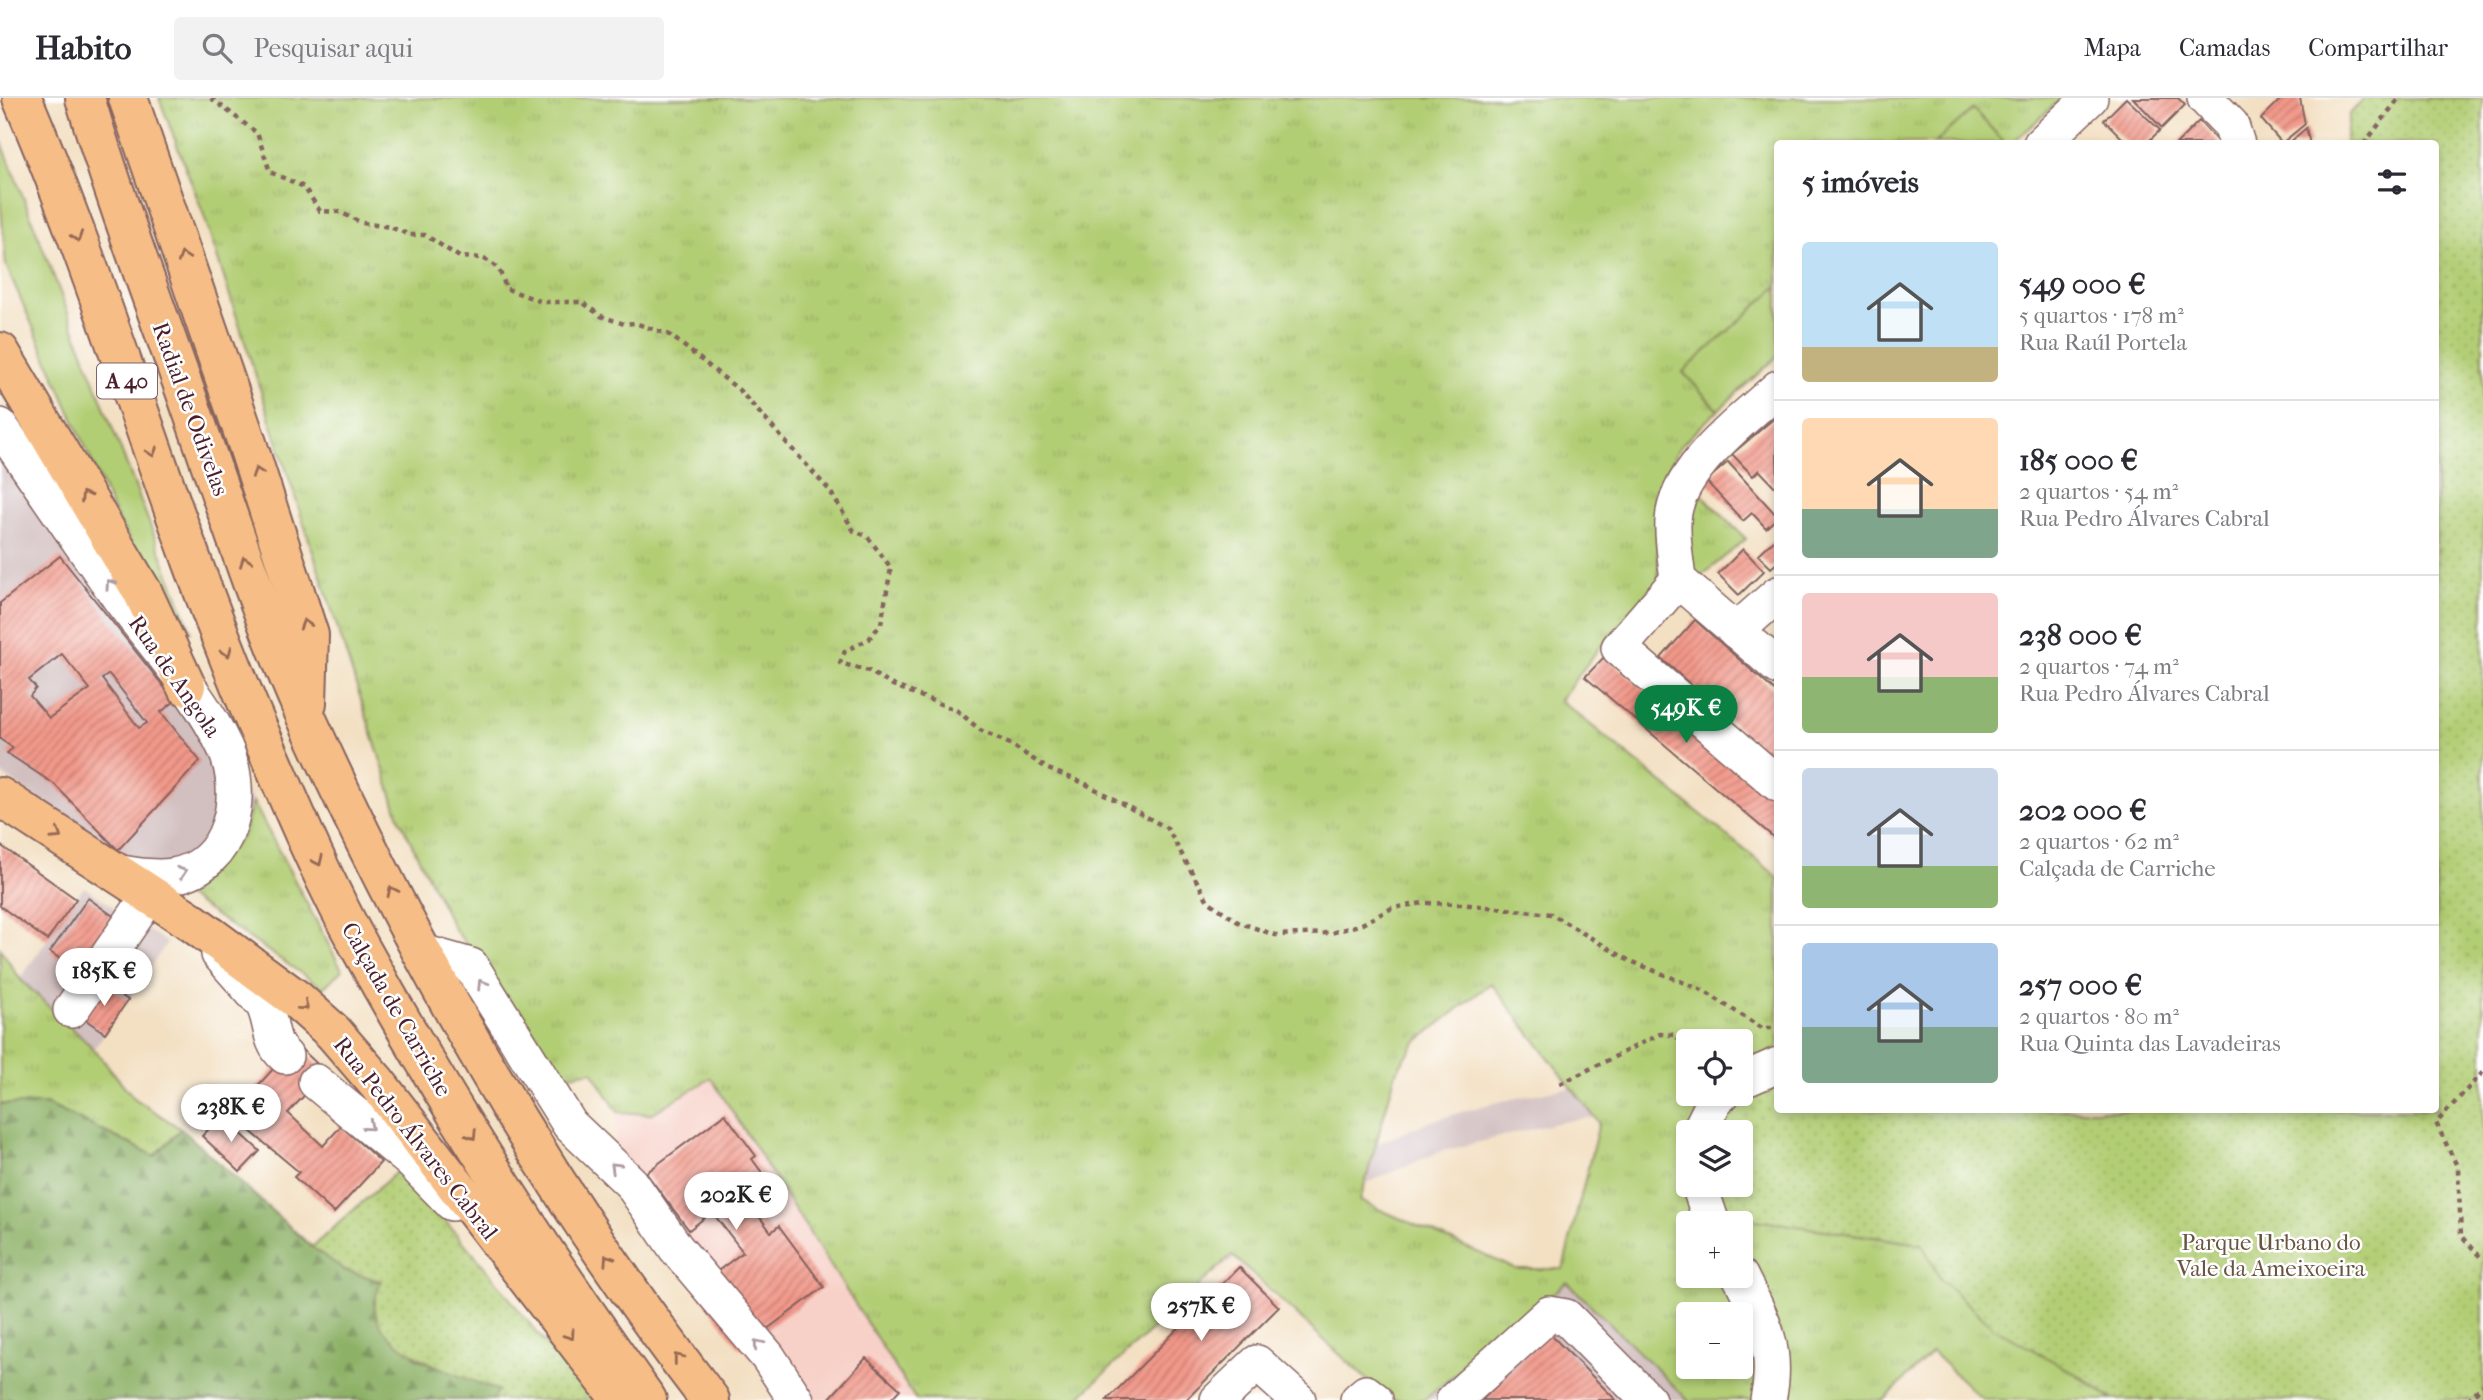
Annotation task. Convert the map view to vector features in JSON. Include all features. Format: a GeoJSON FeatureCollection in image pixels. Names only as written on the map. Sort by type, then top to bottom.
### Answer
{"type":"FeatureCollection","features":[{"type":"Feature","properties":{"kind":"main road","name":"A 40"},"geometry":{"type":"LineString","coordinates":[[22,98],[54,173]]}},
{"type":"Feature","properties":{"kind":"main road"},"geometry":{"type":"LineString","coordinates":[[30,98],[54,173]]}},
{"type":"Feature","properties":{"kind":"main road","name":"Radial de Odivelas"},"geometry":{"type":"LineString","coordinates":[[83,98],[241,550],[306,716]]}},
{"type":"Feature","properties":{"kind":"main road"},"geometry":{"type":"LineString","coordinates":[[128,98],[251,455],[309,635],[306,716],[422,952],[550,1175],[646,1315],[710,1400]]}},
{"type":"Feature","properties":{"kind":"main road","name":"Calçada de Carriche"},"geometry":{"type":"LineString","coordinates":[[54,173],[202,589],[257,726],[360,949],[445,1094],[569,1290],[648,1400]]}},
{"type":"Feature","properties":{"kind":"main road"},"geometry":{"type":"LineString","coordinates":[[0,352],[143,593],[186,686]]}},
{"type":"Feature","properties":{"kind":"main road","name":"Rua Pedro Álvares Cabral"},"geometry":{"type":"LineString","coordinates":[[0,797],[189,920],[296,999],[333,1032],[377,1083],[621,1400]]}},
{"type":"Feature","properties":{"kind":"street"},"geometry":{"type":"LineString","coordinates":[[2045,140],[2090,98]]}},
{"type":"Feature","properties":{"kind":"street"},"geometry":{"type":"LineString","coordinates":[[2205,98],[2231,125],[2236,140]]}},
{"type":"Feature","properties":{"kind":"street"},"geometry":{"type":"LineString","coordinates":[[1774,392],[1714,447],[1693,471],[1678,499],[1673,520],[1678,580],[1774,664]]}},
{"type":"Feature","properties":{"kind":"street","name":"Rua de Angola"},"geometry":{"type":"LineString","coordinates":[[0,426],[120,599],[186,686],[225,748],[235,786],[234,815],[226,836],[194,868],[174,876],[154,877],[115,872]]}},
{"type":"Feature","properties":{"kind":"street"},"geometry":{"type":"LineString","coordinates":[[1678,580],[1619,648],[1774,781]]}},
{"type":"Feature","properties":{"kind":"street"},"geometry":{"type":"LineString","coordinates":[[1736,631],[1774,598]]}},
{"type":"Feature","properties":{"kind":"street"},"geometry":{"type":"LineString","coordinates":[[71,1010],[150,895]]}},
{"type":"Feature","properties":{"kind":"street"},"geometry":{"type":"LineString","coordinates":[[189,920],[263,1003],[268,1013],[272,1040],[285,1056]]}},
{"type":"Feature","properties":{"kind":"street"},"geometry":{"type":"LineString","coordinates":[[422,952],[471,966],[570,1125],[631,1183],[676,1248],[768,1357],[796,1400]]}},
{"type":"Feature","properties":{"kind":"street"},"geometry":{"type":"LineString","coordinates":[[1753,1076],[1774,1067]]}},
{"type":"Feature","properties":{"kind":"street"},"geometry":{"type":"LineString","coordinates":[[316,1082],[411,1161],[449,1199],[520,1286],[547,1303]]}},
{"type":"Feature","properties":{"kind":"street"},"geometry":{"type":"LineString","coordinates":[[1746,1288],[1773,1356],[1774,1372],[1768,1400]]}},
{"type":"Feature","properties":{"kind":"street"},"geometry":{"type":"LineString","coordinates":[[1454,1400],[1549,1314],[1566,1317],[1648,1400]]}},
{"type":"Feature","properties":{"kind":"street"},"geometry":{"type":"LineString","coordinates":[[1218,1400],[1257,1363],[1298,1400]]}},
{"type":"Feature","properties":{"kind":"street"},"geometry":{"type":"LineString","coordinates":[[1358,1400],[1366,1392],[1375,1400]]}},
{"type":"Feature","properties":{"kind":"path"},"geometry":{"type":"LineString","coordinates":[[211,98],[257,133],[270,172],[304,187],[320,211],[340,212],[362,223],[390,227],[410,235],[425,235],[461,258],[475,256],[491,262],[503,273],[505,288],[523,292],[542,302],[582,302],[601,316],[624,324],[635,323],[670,335],[739,390],[830,491],[854,531],[867,536],[891,568],[881,624],[869,639],[845,651],[840,663],[869,671],[890,684],[958,711],[980,730],[1010,744],[1048,769],[1084,783],[1167,828],[1209,901],[1238,922],[1275,935],[1331,933],[1362,924],[1392,908],[1424,903],[1461,904],[1551,914],[1628,960],[1702,990],[1762,1028],[1774,1028]]}},
{"type":"Feature","properties":{"kind":"path"},"geometry":{"type":"LineString","coordinates":[[2367,140],[2399,98]]}},
{"type":"Feature","properties":{"kind":"path"},"geometry":{"type":"LineString","coordinates":[[1560,1084],[1660,1034],[1676,1035]]}},
{"type":"Feature","properties":{"kind":"path"},"geometry":{"type":"LineString","coordinates":[[2483,1072],[2436,1123],[2458,1168],[2461,1235],[2483,1260]]}},
{"type":"Feature","properties":{"kind":"path"},"geometry":{"type":"LineString","coordinates":[[2468,1400],[2483,1385]]}},
{"type":"Feature","properties":{"kind":"shaded area"},"geometry":{"type":"Polygon","coordinates":[[[0,446],[193,709],[253,802],[243,836],[187,896],[109,849],[0,773],[0,446]]]}},
{"type":"Feature","properties":{"kind":"shaded area"},"geometry":{"type":"Polygon","coordinates":[[[84,887],[167,943],[94,1049],[20,979],[84,887]]]}},
{"type":"Feature","properties":{"kind":"shaded area"},"geometry":{"type":"Polygon","coordinates":[[[1753,1075],[1774,1076],[1774,1108],[1691,1107],[1633,1112],[1560,1122],[1439,1152],[1346,1192],[1291,1223],[1012,1400],[953,1400],[1194,1244],[1332,1163],[1428,1122],[1489,1104],[1554,1090],[1676,1076],[1676,1106],[1753,1106],[1753,1075]]]}},
{"type":"Feature","properties":{"kind":"shaded area"},"geometry":{"type":"Polygon","coordinates":[[[711,1077],[916,1400],[782,1400],[612,1180],[618,1112],[651,1114],[711,1077]]]}},
{"type":"Feature","properties":{"kind":"shaded area"},"geometry":{"type":"Polygon","coordinates":[[[1567,1281],[1688,1400],[1424,1400],[1567,1281]]]}},
{"type":"Feature","properties":{"kind":"green space"},"geometry":{"type":"Polygon","coordinates":[[[159,98],[2062,98],[2015,140],[2002,140],[1973,109],[1938,140],[1774,140],[1774,290],[1683,372],[1718,410],[1680,446],[1655,493],[1659,583],[1599,648],[1560,700],[1774,874],[1774,1049],[1753,1061],[1753,1029],[1676,1029],[1676,1106],[1705,1106],[1699,1120],[1676,1120],[1676,1197],[1692,1197],[1696,1211],[1676,1211],[1676,1288],[1735,1288],[1741,1302],[1676,1302],[1676,1379],[1753,1379],[1753,1327],[1760,1342],[1755,1400],[1688,1400],[1567,1282],[1424,1400],[1389,1400],[1232,1255],[1076,1400],[916,1400],[711,1078],[651,1114],[618,1112],[592,1071],[566,1076],[453,927],[400,820],[203,213],[159,98]],[[1491,983],[1415,1043],[1396,1072],[1360,1201],[1516,1269],[1563,1269],[1599,1123],[1491,983]]]}},
{"type":"Feature","properties":{"kind":"green space","name":"Parque Urbano do Vale da Ameixoeira"},"geometry":{"type":"Polygon","coordinates":[[[2364,98],[2483,98],[2483,1400],[2113,1400],[2085,1379],[1994,1328],[1941,1280],[1922,1244],[1753,1220],[1753,1211],[1706,1211],[1702,1197],[1753,1197],[1753,1120],[1705,1120],[1723,1106],[1753,1106],[1753,1084],[1774,1068],[1774,1113],[2439,1113],[2439,140],[2345,140],[2349,115],[2364,98]]]}},
{"type":"Feature","properties":{"kind":"green space"},"geometry":{"type":"Polygon","coordinates":[[[1973,109],[2002,140],[1938,140],[1973,109]]]}},
{"type":"Feature","properties":{"kind":"green space"},"geometry":{"type":"Polygon","coordinates":[[[1,140],[191,631],[180,633],[112,508],[6,265],[0,196],[1,140]]]}},
{"type":"Feature","properties":{"kind":"green space"},"geometry":{"type":"Polygon","coordinates":[[[1774,290],[1774,360],[1718,410],[1683,372],[1774,290]]]}},
{"type":"Feature","properties":{"kind":"green space"},"geometry":{"type":"Polygon","coordinates":[[[1693,486],[1746,539],[1699,578],[1689,560],[1689,494],[1693,486]]]}},
{"type":"Feature","properties":{"kind":"green space"},"geometry":{"type":"Polygon","coordinates":[[[253,802],[342,970],[323,988],[187,896],[243,836],[253,802]]]}},
{"type":"Feature","properties":{"kind":"green space"},"geometry":{"type":"Polygon","coordinates":[[[0,948],[20,979],[94,1049],[134,1098],[181,1129],[155,1156],[46,1104],[0,1104],[0,948]]]}},
{"type":"Feature","properties":{"kind":"green space"},"geometry":{"type":"Polygon","coordinates":[[[0,1104],[46,1104],[155,1156],[181,1129],[312,1247],[345,1270],[381,1281],[374,1304],[416,1358],[499,1391],[492,1400],[0,1400],[0,1104]]]}},
{"type":"Feature","properties":{"kind":"green space"},"geometry":{"type":"Polygon","coordinates":[[[400,1169],[484,1266],[568,1372],[591,1388],[601,1400],[492,1400],[499,1391],[422,1359],[387,1334],[377,1319],[375,1303],[381,1281],[345,1270],[312,1247],[400,1169]]]}},
{"type":"Feature","properties":{"kind":"green space"},"geometry":{"type":"Polygon","coordinates":[[[1753,1220],[1922,1244],[1941,1280],[2113,1400],[1983,1400],[1932,1352],[1884,1400],[1778,1400],[1780,1333],[1753,1280],[1753,1220]]]}},
{"type":"Feature","properties":{"kind":"building"},"geometry":{"type":"Polygon","coordinates":[[[2126,98],[2160,130],[2150,140],[2124,140],[2104,120],[2126,98]]]}},
{"type":"Feature","properties":{"kind":"building"},"geometry":{"type":"Polygon","coordinates":[[[2133,98],[2178,98],[2185,105],[2162,128],[2133,98]]]}},
{"type":"Feature","properties":{"kind":"building"},"geometry":{"type":"Polygon","coordinates":[[[2282,98],[2300,98],[2305,124],[2286,140],[2279,140],[2261,119],[2282,98]]]}},
{"type":"Feature","properties":{"kind":"building"},"geometry":{"type":"Polygon","coordinates":[[[2199,121],[2216,140],[2180,140],[2199,121]]]}},
{"type":"Feature","properties":{"kind":"building"},"geometry":{"type":"Polygon","coordinates":[[[2306,128],[2309,140],[2292,140],[2306,128]]]}},
{"type":"Feature","properties":{"kind":"building"},"geometry":{"type":"Polygon","coordinates":[[[1774,418],[1774,486],[1759,470],[1753,476],[1732,454],[1774,418]]]}},
{"type":"Feature","properties":{"kind":"building"},"geometry":{"type":"Polygon","coordinates":[[[1728,462],[1774,513],[1774,521],[1766,528],[1752,513],[1743,521],[1706,481],[1728,462]]]}},
{"type":"Feature","properties":{"kind":"building"},"geometry":{"type":"Polygon","coordinates":[[[1774,540],[1774,565],[1771,568],[1758,555],[1774,540]]]}},
{"type":"Feature","properties":{"kind":"building"},"geometry":{"type":"Polygon","coordinates":[[[1743,549],[1764,571],[1739,595],[1718,574],[1743,549]]]}},
{"type":"Feature","properties":{"kind":"building"},"geometry":{"type":"Polygon","coordinates":[[[60,556],[175,701],[161,712],[200,761],[118,850],[54,784],[7,753],[13,748],[0,739],[0,603],[60,556]],[[62,654],[29,680],[36,688],[30,696],[49,718],[90,689],[62,654]],[[109,674],[102,679],[139,728],[147,723],[109,674]]]}},
{"type":"Feature","properties":{"kind":"building"},"geometry":{"type":"Polygon","coordinates":[[[1695,620],[1774,690],[1774,759],[1661,658],[1695,620]]]}},
{"type":"Feature","properties":{"kind":"building"},"geometry":{"type":"Polygon","coordinates":[[[1605,656],[1774,800],[1774,838],[1585,677],[1605,656]]]}},
{"type":"Feature","properties":{"kind":"building"},"geometry":{"type":"Polygon","coordinates":[[[0,845],[76,899],[47,940],[0,906],[0,845]]]}},
{"type":"Feature","properties":{"kind":"building"},"geometry":{"type":"Polygon","coordinates":[[[88,898],[116,918],[79,971],[50,952],[88,898]]]}},
{"type":"Feature","properties":{"kind":"building"},"geometry":{"type":"Polygon","coordinates":[[[103,983],[128,1000],[105,1033],[80,1016],[103,983]]]}},
{"type":"Feature","properties":{"kind":"building"},"geometry":{"type":"Polygon","coordinates":[[[296,1044],[326,1072],[288,1113],[323,1146],[341,1126],[381,1162],[334,1213],[294,1177],[299,1172],[231,1115],[296,1044]]]}},
{"type":"Feature","properties":{"kind":"building"},"geometry":{"type":"Polygon","coordinates":[[[725,1114],[756,1156],[752,1159],[769,1182],[750,1196],[745,1189],[740,1191],[771,1232],[779,1226],[824,1287],[740,1349],[695,1288],[743,1252],[712,1212],[689,1230],[646,1173],[725,1114]]]}},
{"type":"Feature","properties":{"kind":"building"},"geometry":{"type":"Polygon","coordinates":[[[222,1116],[260,1151],[240,1172],[202,1136],[222,1116]]]}},
{"type":"Feature","properties":{"kind":"building"},"geometry":{"type":"Polygon","coordinates":[[[1239,1267],[1279,1307],[1186,1400],[1107,1400],[1239,1267]]]}},
{"type":"Feature","properties":{"kind":"building"},"geometry":{"type":"Polygon","coordinates":[[[1549,1333],[1616,1400],[1482,1400],[1549,1333]]]}},
{"type":"Feature","properties":{"kind":"building"},"geometry":{"type":"Polygon","coordinates":[[[866,1358],[900,1389],[890,1400],[828,1400],[866,1358]]]}}]}
